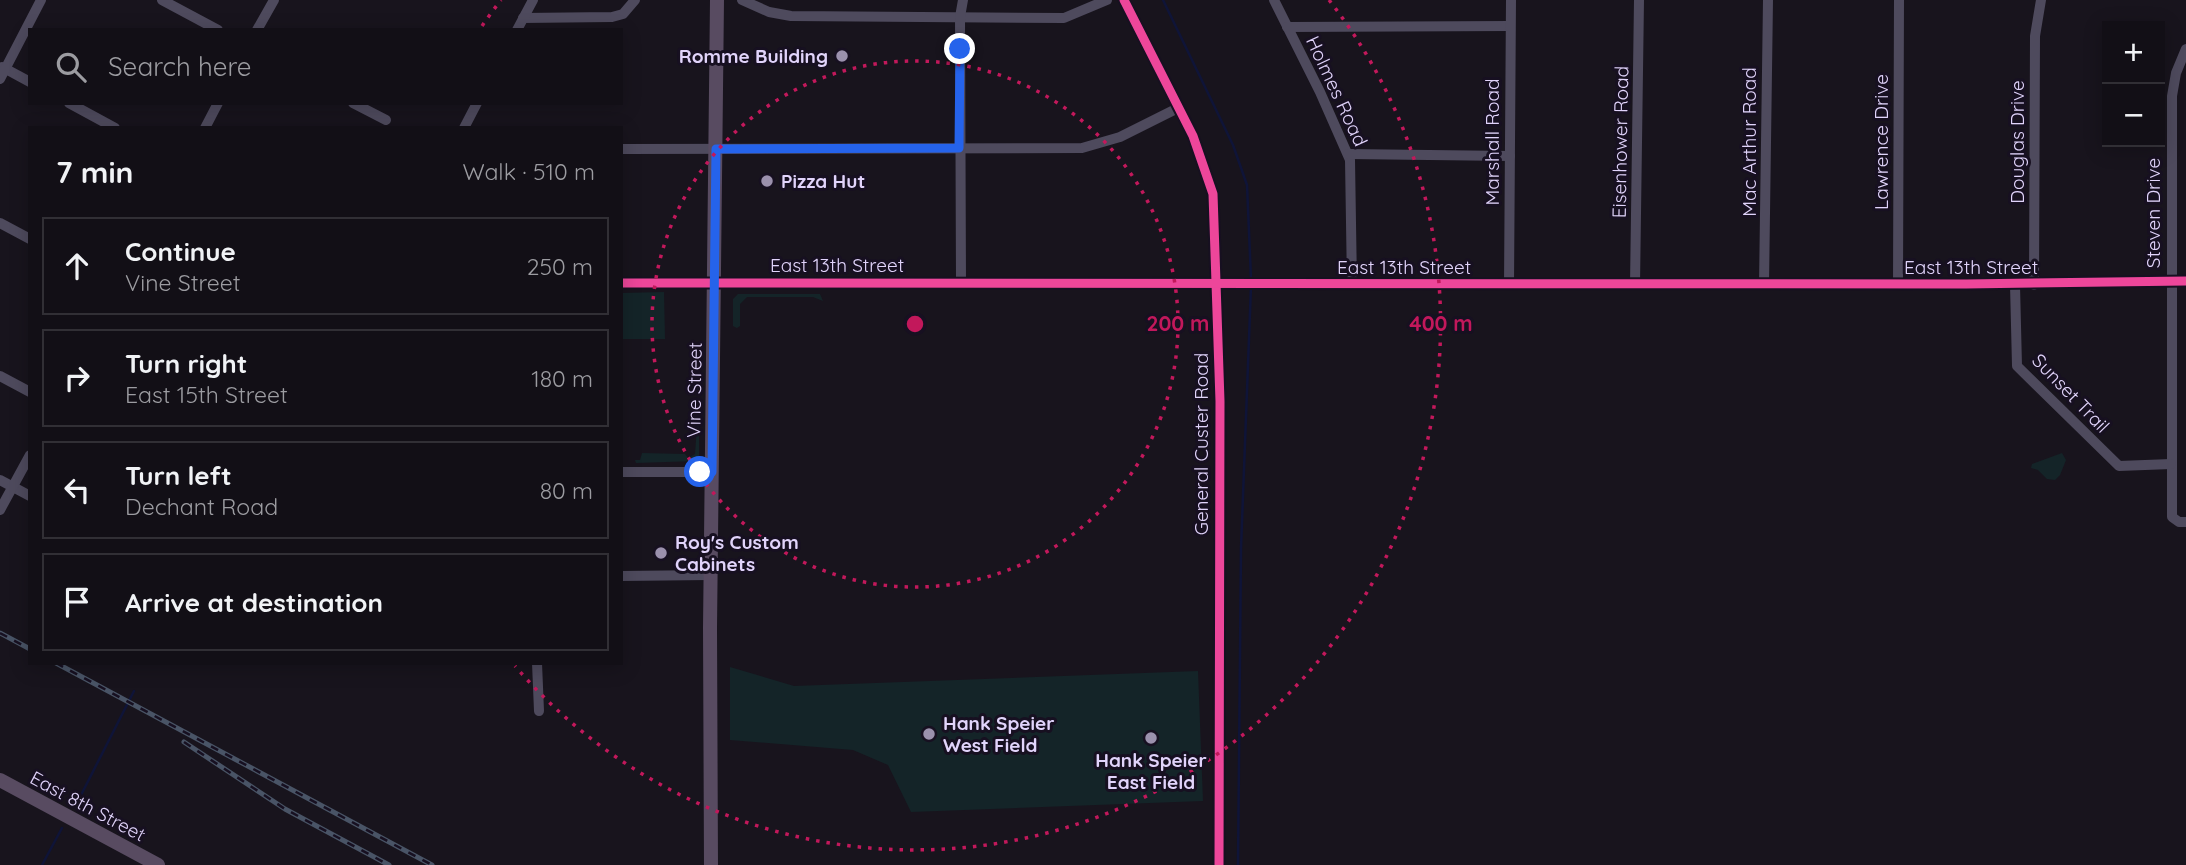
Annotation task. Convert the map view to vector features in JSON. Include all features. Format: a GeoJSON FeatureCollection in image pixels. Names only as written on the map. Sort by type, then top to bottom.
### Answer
{"type":"FeatureCollection","features":[{"type":"Feature","properties":{"kind":"main road","name":"Vine Street"},"geometry":{"type":"LineString","coordinates":[[711,865],[710,575],[717,0]]}},
{"type":"Feature","properties":{"kind":"main road","name":"East 8th Street"},"geometry":{"type":"LineString","coordinates":[[0,780],[158,865]]}},
{"type":"Feature","properties":{"kind":"street"},"geometry":{"type":"LineString","coordinates":[[28,81],[2,71],[41,0]]}},
{"type":"Feature","properties":{"kind":"street"},"geometry":{"type":"LineString","coordinates":[[162,0],[214,28]]}},
{"type":"Feature","properties":{"kind":"street"},"geometry":{"type":"LineString","coordinates":[[258,28],[274,0]]}},
{"type":"Feature","properties":{"kind":"street"},"geometry":{"type":"LineString","coordinates":[[518,28],[533,0]]}},
{"type":"Feature","properties":{"kind":"street"},"geometry":{"type":"LineString","coordinates":[[523,18],[611,17],[623,14],[635,0]]}},
{"type":"Feature","properties":{"kind":"street"},"geometry":{"type":"LineString","coordinates":[[742,0],[769,12],[791,16],[1064,18],[1107,0]]}},
{"type":"Feature","properties":{"kind":"street"},"geometry":{"type":"LineString","coordinates":[[961,282],[959,148],[960,17],[963,0]]}},
{"type":"Feature","properties":{"kind":"street","name":"General Custer Road"},"geometry":{"type":"LineString","coordinates":[[1125,0],[1193,136],[1213,194],[1220,401],[1219,865]]}},
{"type":"Feature","properties":{"kind":"street","name":"Holmes Road"},"geometry":{"type":"LineString","coordinates":[[1274,0],[1348,154],[1352,285]]}},
{"type":"Feature","properties":{"kind":"street","name":"Marshall Road"},"geometry":{"type":"LineString","coordinates":[[1509,285],[1511,0]]}},
{"type":"Feature","properties":{"kind":"street","name":"Eisenhower Road"},"geometry":{"type":"LineString","coordinates":[[1635,285],[1639,0]]}},
{"type":"Feature","properties":{"kind":"street","name":"Mac Arthur Road"},"geometry":{"type":"LineString","coordinates":[[1764,285],[1768,0]]}},
{"type":"Feature","properties":{"kind":"street","name":"Lawrence Drive"},"geometry":{"type":"LineString","coordinates":[[1898,284],[1899,0]]}},
{"type":"Feature","properties":{"kind":"street","name":"Douglas Drive"},"geometry":{"type":"LineString","coordinates":[[2034,285],[2035,36],[2041,0]]}},
{"type":"Feature","properties":{"kind":"street"},"geometry":{"type":"LineString","coordinates":[[1287,27],[1510,26]]}},
{"type":"Feature","properties":{"kind":"street","name":"Steven Drive"},"geometry":{"type":"LineString","coordinates":[[2186,49],[2176,73],[2172,96],[2170,281],[2172,517],[2179,522],[2186,522]]}},
{"type":"Feature","properties":{"kind":"street"},"geometry":{"type":"LineString","coordinates":[[73,105],[110,126]]}},
{"type":"Feature","properties":{"kind":"street"},"geometry":{"type":"LineString","coordinates":[[206,126],[217,105]]}},
{"type":"Feature","properties":{"kind":"street"},"geometry":{"type":"LineString","coordinates":[[357,105],[386,120]]}},
{"type":"Feature","properties":{"kind":"street"},"geometry":{"type":"LineString","coordinates":[[465,126],[476,105]]}},
{"type":"Feature","properties":{"kind":"street"},"geometry":{"type":"LineString","coordinates":[[623,149],[1082,148],[1120,137],[1178,108]]}},
{"type":"Feature","properties":{"kind":"street"},"geometry":{"type":"LineString","coordinates":[[1348,154],[1510,156]]}},
{"type":"Feature","properties":{"kind":"street"},"geometry":{"type":"LineString","coordinates":[[0,223],[28,238]]}},
{"type":"Feature","properties":{"kind":"street","name":"East 13th Street"},"geometry":{"type":"LineString","coordinates":[[623,283],[1764,285],[1999,282],[2034,285],[2186,281]]}},
{"type":"Feature","properties":{"kind":"street","name":"Sunset Trail"},"geometry":{"type":"LineString","coordinates":[[2015,285],[2017,366],[2119,466],[2171,464]]}},
{"type":"Feature","properties":{"kind":"street"},"geometry":{"type":"LineString","coordinates":[[0,376],[28,391]]}},
{"type":"Feature","properties":{"kind":"street"},"geometry":{"type":"LineString","coordinates":[[0,510],[28,459]]}},
{"type":"Feature","properties":{"kind":"street"},"geometry":{"type":"LineString","coordinates":[[623,472],[712,472]]}},
{"type":"Feature","properties":{"kind":"street"},"geometry":{"type":"LineString","coordinates":[[0,480],[28,495]]}},
{"type":"Feature","properties":{"kind":"street"},"geometry":{"type":"LineString","coordinates":[[623,576],[710,575]]}},
{"type":"Feature","properties":{"kind":"street"},"geometry":{"type":"LineString","coordinates":[[537,665],[539,710]]}},
{"type":"Feature","properties":{"kind":"shaded area"},"geometry":{"type":"Polygon","coordinates":[[[664,292],[665,339],[623,339],[623,293],[664,292]]]}},
{"type":"Feature","properties":{"kind":"shaded area"},"geometry":{"type":"Polygon","coordinates":[[[738,294],[820,294],[823,301],[813,297],[747,297],[740,304],[740,326],[737,328],[733,326],[733,299],[738,294]]]}},
{"type":"Feature","properties":{"kind":"shaded area"},"geometry":{"type":"Polygon","coordinates":[[[697,426],[697,461],[636,463],[635,460],[640,460],[642,453],[685,454],[688,458],[695,454],[697,426]]]}},
{"type":"Feature","properties":{"kind":"shaded area"},"geometry":{"type":"Polygon","coordinates":[[[2062,453],[2066,460],[2055,480],[2047,479],[2038,470],[2031,468],[2032,464],[2062,453]]]}},
{"type":"Feature","properties":{"kind":"shaded area"},"geometry":{"type":"Polygon","coordinates":[[[730,667],[794,686],[1198,671],[1203,801],[911,812],[888,765],[853,750],[730,740],[730,667]]]}},
{"type":"Feature","properties":{"kind":"waterway"},"geometry":{"type":"LineString","coordinates":[[1163,0],[1233,145],[1247,185],[1251,279]]}},
{"type":"Feature","properties":{"kind":"waterway"},"geometry":{"type":"LineString","coordinates":[[1238,865],[1241,548],[1251,286]]}},
{"type":"Feature","properties":{"kind":"waterway"},"geometry":{"type":"LineString","coordinates":[[79,799],[134,691]]}},
{"type":"Feature","properties":{"kind":"waterway"},"geometry":{"type":"LineString","coordinates":[[42,865],[62,828]]}},
{"type":"Feature","properties":{"kind":"railway"},"geometry":{"type":"LineString","coordinates":[[0,633],[28,648]]}},
{"type":"Feature","properties":{"kind":"railway"},"geometry":{"type":"LineString","coordinates":[[60,665],[432,865]]}},
{"type":"Feature","properties":{"kind":"railway"},"geometry":{"type":"LineString","coordinates":[[184,742],[285,809],[389,865]]}},
{"type":"Feature","properties":{"kind":"cycle path"},"geometry":{"type":"LineString","coordinates":[[1124,0],[1193,136],[1213,194],[1220,401],[1219,865]]}},
{"type":"Feature","properties":{"kind":"cycle path"},"geometry":{"type":"LineString","coordinates":[[623,283],[1966,284],[2186,281]]}},
{"type":"Feature","properties":{"kind":"place","name":"Romme Building"},"geometry":{"type":"Point","coordinates":[842,56]}},
{"type":"Feature","properties":{"kind":"place","name":"Pizza Hut"},"geometry":{"type":"Point","coordinates":[767,181]}},
{"type":"Feature","properties":{"kind":"place","name":"Roy's Custom Cabinets"},"geometry":{"type":"Point","coordinates":[661,553]}},
{"type":"Feature","properties":{"kind":"place","name":"Hank Speier West Field"},"geometry":{"type":"Point","coordinates":[929,734]}},
{"type":"Feature","properties":{"kind":"place","name":"Hank Speier East Field"},"geometry":{"type":"Point","coordinates":[1151,738]}},
{"type":"Feature","properties":{"kind":"route"},"geometry":{"type":"LineString","coordinates":[[700,472],[712,472],[716,149],[959,148],[960,49]]}}]}
